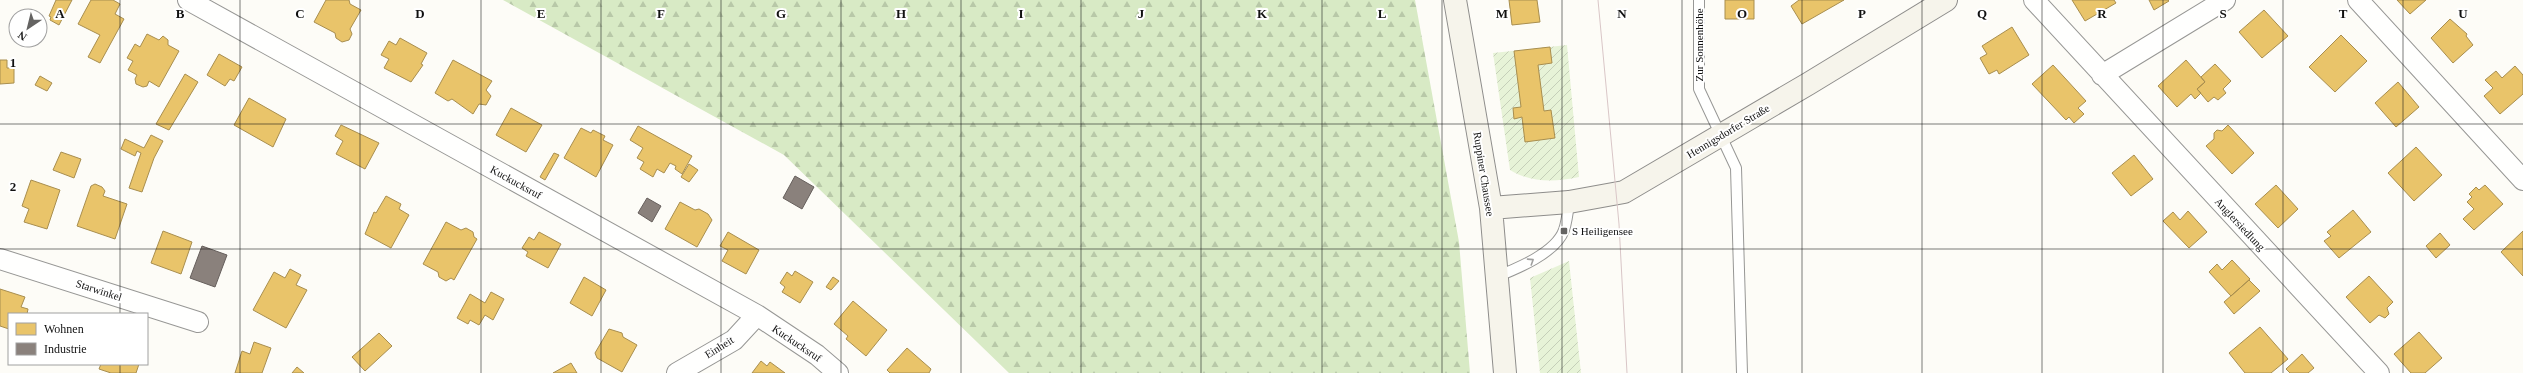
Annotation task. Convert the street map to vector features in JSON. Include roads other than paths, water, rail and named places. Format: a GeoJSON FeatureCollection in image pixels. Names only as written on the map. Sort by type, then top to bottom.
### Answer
{"type":"FeatureCollection","features":[{"type":"Feature","properties":{"kind":"main road","name":"Ruppiner Chaussee"},"geometry":{"type":"LineString","coordinates":[[1455,0],[1491,208],[1505,373]]}},
{"type":"Feature","properties":{"kind":"main road","name":"Hennigsdorfer Straße"},"geometry":{"type":"LineString","coordinates":[[1491,208],[1570,202],[1624,192],[1686,157],[1721,133],[1808,84],[1946,0]]}},
{"type":"Feature","properties":{"kind":"street","name":"Kuckucksruf"},"geometry":{"type":"LineString","coordinates":[[188,0],[757,316],[816,355],[838,373]]}},
{"type":"Feature","properties":{"kind":"street","name":"Anglersiedlung"},"geometry":{"type":"LineString","coordinates":[[2034,0],[2378,373]]}},
{"type":"Feature","properties":{"kind":"street"},"geometry":{"type":"LineString","coordinates":[[2102,75],[2225,0]]}},
{"type":"Feature","properties":{"kind":"street"},"geometry":{"type":"LineString","coordinates":[[2358,0],[2523,180]]}},
{"type":"Feature","properties":{"kind":"street","name":"Starwinkel"},"geometry":{"type":"LineString","coordinates":[[0,259],[198,322]]}},
{"type":"Feature","properties":{"kind":"street","name":"Einheit"},"geometry":{"type":"LineString","coordinates":[[677,373],[734,340],[757,316]]}},
{"type":"Feature","properties":{"kind":"lane","name":"Zur Sonnenhöhe"},"geometry":{"type":"LineString","coordinates":[[1699,0],[1699,89],[1721,133],[1736,168],[1742,373]]}},
{"type":"Feature","properties":{"kind":"lane"},"geometry":{"type":"LineString","coordinates":[[1496,277],[1530,263],[1551,246],[1564,231],[1570,202]]}},
{"type":"Feature","properties":{"kind":"tram line"},"geometry":{"type":"LineString","coordinates":[[1598,0],[1619,224],[1627,373]]}},
{"type":"Feature","properties":{"kind":"place","name":"S Heiligensee"},"geometry":{"type":"Point","coordinates":[1564,231]}}]}
